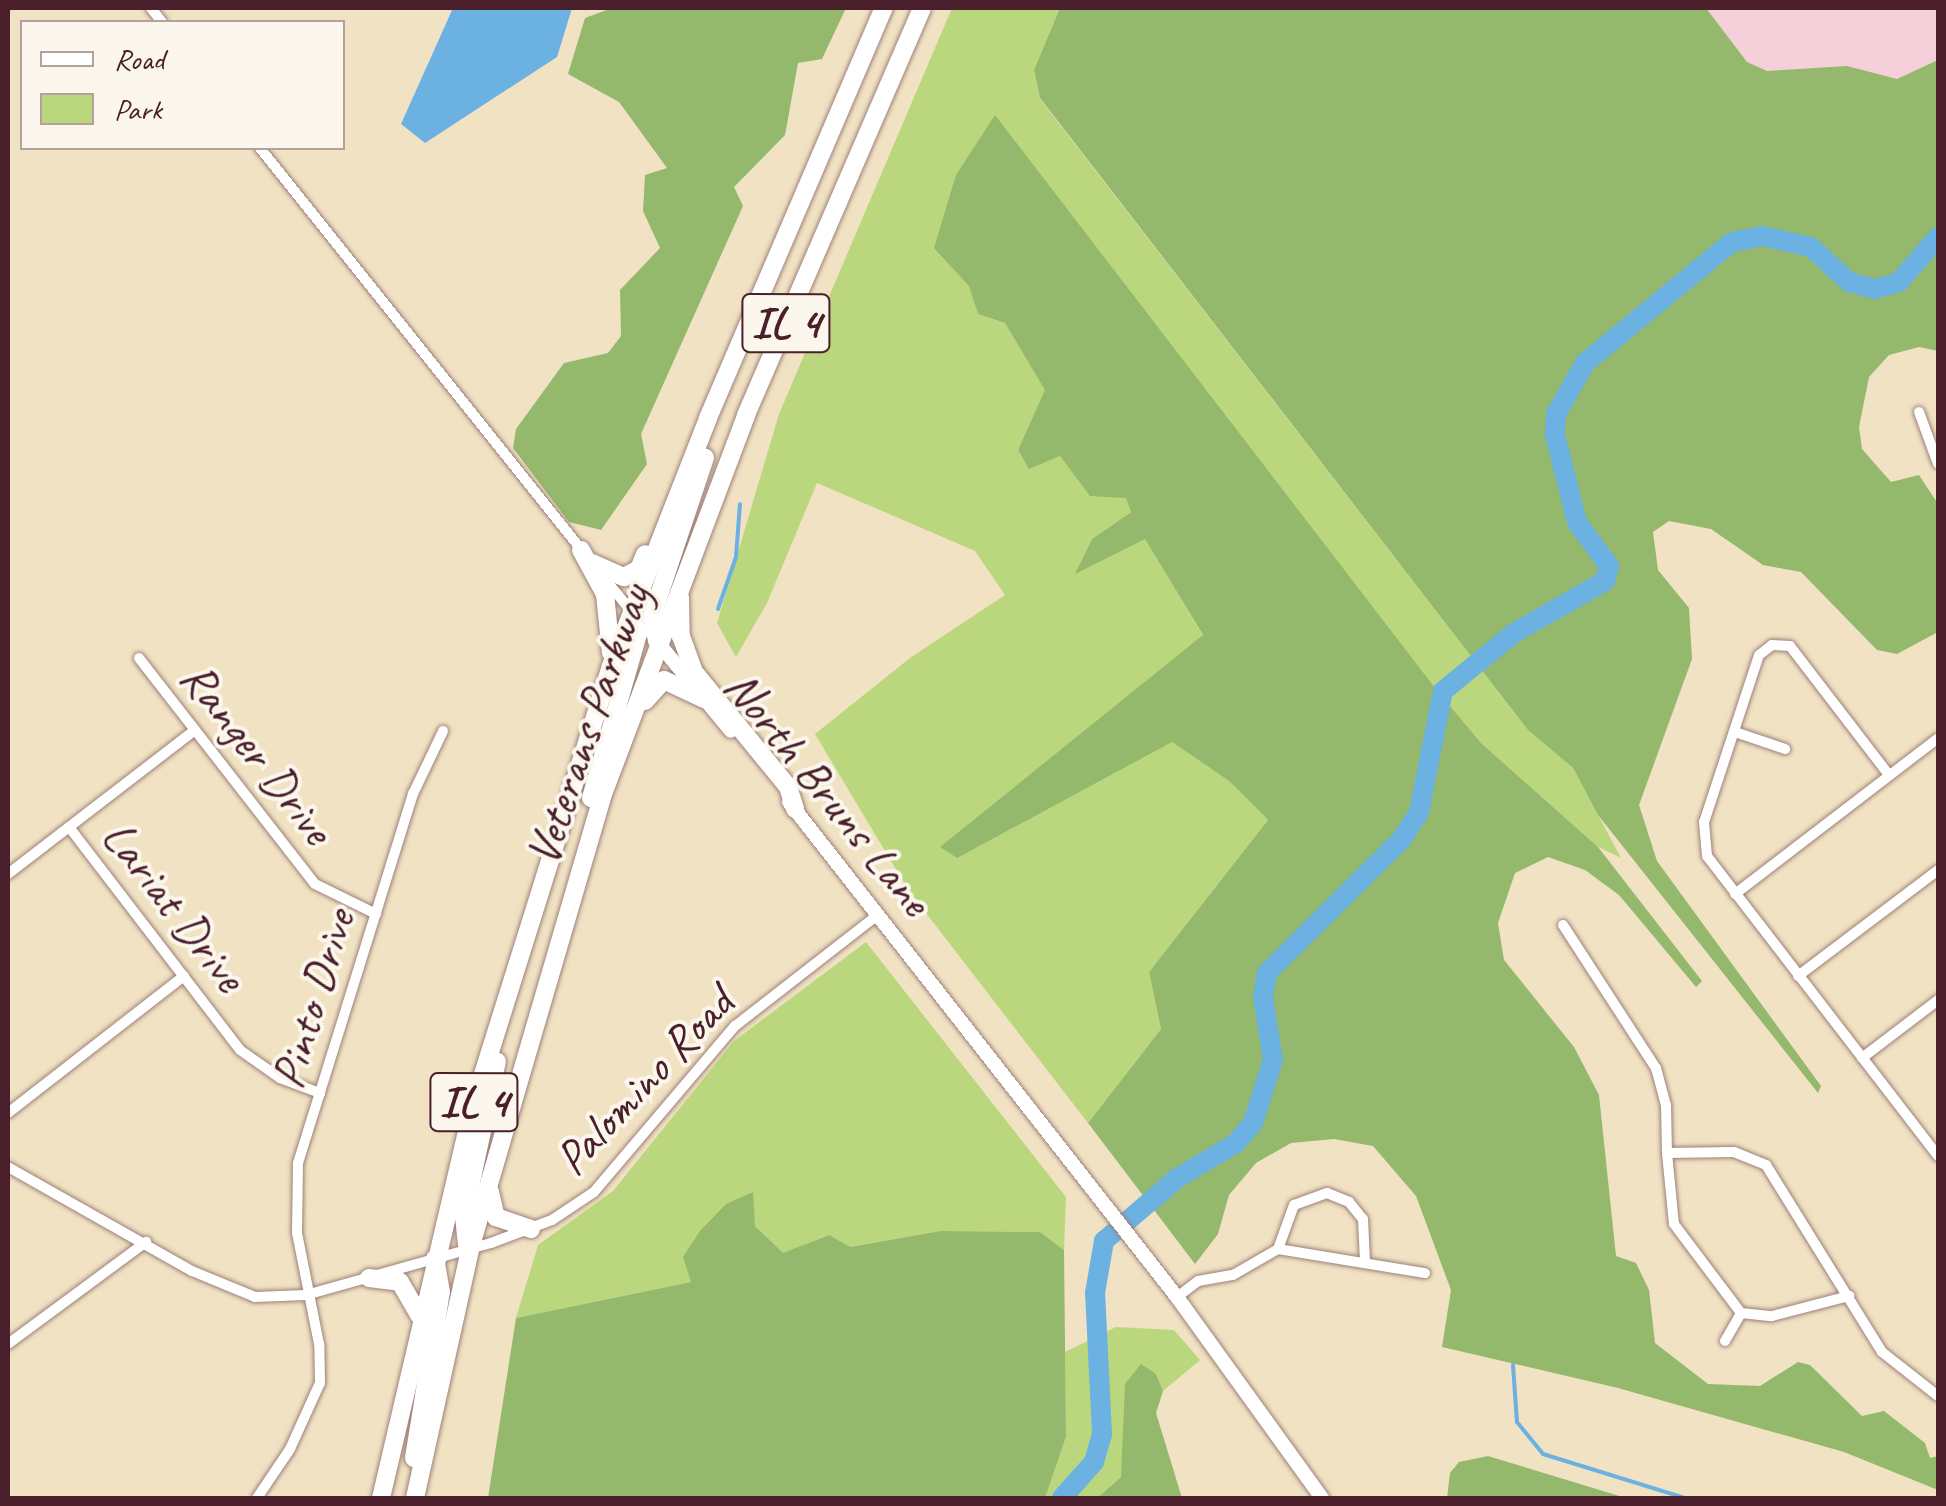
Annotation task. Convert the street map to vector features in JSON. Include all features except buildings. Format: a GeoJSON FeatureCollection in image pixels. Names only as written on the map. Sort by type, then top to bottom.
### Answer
{"type":"FeatureCollection","features":[{"type":"Feature","properties":{"kind":"highway","name":"Veterans Parkway"},"geometry":{"type":"LineString","coordinates":[[381,1498],[434,1258],[519,947],[611,666],[708,418],[884,8]]}},
{"type":"Feature","properties":{"kind":"highway","name":"Veterans Parkway"},"geometry":{"type":"LineString","coordinates":[[412,1498],[470,1249],[582,859],[681,578],[922,8]]}},
{"type":"Feature","properties":{"kind":"highway"},"geometry":{"type":"LineString","coordinates":[[657,642],[652,616],[740,343]]}},
{"type":"Feature","properties":{"kind":"highway"},"geometry":{"type":"LineString","coordinates":[[587,557],[620,577],[639,569],[687,446],[708,418]]}},
{"type":"Feature","properties":{"kind":"highway"},"geometry":{"type":"LineString","coordinates":[[587,557],[609,610],[611,666]]}},
{"type":"Feature","properties":{"kind":"highway"},"geometry":{"type":"LineString","coordinates":[[681,578],[680,629],[688,660],[788,787],[794,809]]}},
{"type":"Feature","properties":{"kind":"highway"},"geometry":{"type":"LineString","coordinates":[[574,886],[581,835],[638,634],[632,612]]}},
{"type":"Feature","properties":{"kind":"highway"},"geometry":{"type":"LineString","coordinates":[[582,859],[653,686],[672,680],[704,699]]}},
{"type":"Feature","properties":{"kind":"highway"},"geometry":{"type":"LineString","coordinates":[[470,1249],[464,1214],[519,947]]}},
{"type":"Feature","properties":{"kind":"highway"},"geometry":{"type":"LineString","coordinates":[[491,1172],[496,1218],[531,1229]]}},
{"type":"Feature","properties":{"kind":"highway"},"geometry":{"type":"LineString","coordinates":[[412,1498],[441,1292],[434,1258]]}},
{"type":"Feature","properties":{"kind":"highway"},"geometry":{"type":"LineString","coordinates":[[369,1278],[400,1282],[420,1316]]}},
{"type":"Feature","properties":{"kind":"main road","name":"North Bruns Lane"},"geometry":{"type":"LineString","coordinates":[[632,612],[879,914],[1094,1189],[1322,1498]]}},
{"type":"Feature","properties":{"kind":"street","name":"North Bruns Lane"},"geometry":{"type":"LineString","coordinates":[[262,150],[632,612]]}},
{"type":"Feature","properties":{"kind":"street"},"geometry":{"type":"LineString","coordinates":[[1919,412],[1938,464]]}},
{"type":"Feature","properties":{"kind":"street"},"geometry":{"type":"LineString","coordinates":[[1765,632],[1772,644]]}},
{"type":"Feature","properties":{"kind":"street"},"geometry":{"type":"LineString","coordinates":[[1889,774],[1790,646],[1772,644],[1759,655],[1703,838],[1707,856],[1735,894],[1938,1156]]}},
{"type":"Feature","properties":{"kind":"street","name":"Ranger Drive"},"geometry":{"type":"LineString","coordinates":[[139,658],[316,884],[376,914]]}},
{"type":"Feature","properties":{"kind":"street"},"geometry":{"type":"LineString","coordinates":[[8,874],[195,730]]}},
{"type":"Feature","properties":{"kind":"street","name":"Pinto Drive"},"geometry":{"type":"LineString","coordinates":[[306,1295],[295,1188],[320,1093],[422,768],[442,732]]}},
{"type":"Feature","properties":{"kind":"street"},"geometry":{"type":"LineString","coordinates":[[1734,732],[1785,750]]}},
{"type":"Feature","properties":{"kind":"street"},"geometry":{"type":"LineString","coordinates":[[1735,894],[1889,774],[1937,743]]}},
{"type":"Feature","properties":{"kind":"street","name":"Lariat Drive"},"geometry":{"type":"LineString","coordinates":[[70,827],[184,976],[259,1066],[320,1093]]}},
{"type":"Feature","properties":{"kind":"street"},"geometry":{"type":"LineString","coordinates":[[1798,976],[1938,870]]}},
{"type":"Feature","properties":{"kind":"street","name":"Palomino Road"},"geometry":{"type":"LineString","coordinates":[[8,1167],[238,1292],[306,1295],[470,1249],[531,1229],[594,1192],[735,1026],[879,914]]}},
{"type":"Feature","properties":{"kind":"street"},"geometry":{"type":"LineString","coordinates":[[1563,925],[1656,1068],[1666,1106],[1674,1224],[1741,1313],[1772,1316],[1849,1296]]}},
{"type":"Feature","properties":{"kind":"street"},"geometry":{"type":"LineString","coordinates":[[8,1114],[184,976]]}},
{"type":"Feature","properties":{"kind":"street"},"geometry":{"type":"LineString","coordinates":[[1862,1058],[1938,1000]]}},
{"type":"Feature","properties":{"kind":"street"},"geometry":{"type":"LineString","coordinates":[[1927,1141],[1938,1132]]}},
{"type":"Feature","properties":{"kind":"street"},"geometry":{"type":"LineString","coordinates":[[1667,1153],[1734,1152],[1766,1165],[1895,1367],[1938,1396]]}},
{"type":"Feature","properties":{"kind":"street"},"geometry":{"type":"LineString","coordinates":[[1177,1297],[1198,1281],[1233,1275],[1278,1248],[1294,1205],[1327,1194],[1349,1202],[1363,1218],[1365,1262]]}},
{"type":"Feature","properties":{"kind":"street"},"geometry":{"type":"LineString","coordinates":[[8,1344],[146,1242]]}},
{"type":"Feature","properties":{"kind":"street"},"geometry":{"type":"LineString","coordinates":[[1278,1248],[1424,1273]]}},
{"type":"Feature","properties":{"kind":"street"},"geometry":{"type":"LineString","coordinates":[[257,1498],[290,1450],[320,1383],[320,1344],[306,1295]]}},
{"type":"Feature","properties":{"kind":"street"},"geometry":{"type":"LineString","coordinates":[[1726,1342],[1741,1313]]}},
{"type":"Feature","properties":{"kind":"shaded area"},"geometry":{"type":"Polygon","coordinates":[[[1706,8],[1938,8],[1938,60],[1897,79],[1847,66],[1767,71],[1747,62],[1706,8]]]}},
{"type":"Feature","properties":{"kind":"green space"},"geometry":{"type":"Polygon","coordinates":[[[612,8],[846,8],[822,59],[798,63],[785,135],[734,187],[743,206],[641,434],[647,464],[601,530],[569,522],[513,448],[516,429],[564,363],[608,353],[621,336],[620,290],[660,248],[643,211],[645,175],[667,168],[619,102],[568,74],[585,18],[612,8]]]}},
{"type":"Feature","properties":{"kind":"green space"},"geometry":{"type":"Polygon","coordinates":[[[952,8],[1060,8],[1034,70],[1040,99],[1528,730],[1573,768],[1621,858],[1598,847],[1481,743],[1435,688],[935,248],[970,286],[978,314],[1005,323],[1046,390],[1018,450],[1029,468],[1060,456],[1090,495],[1126,497],[1132,511],[1092,539],[1076,573],[1145,538],[1203,636],[941,847],[1172,742],[1229,781],[1268,820],[1149,972],[1161,1029],[1088,1123],[909,891],[815,734],[910,658],[1005,595],[975,551],[817,483],[767,603],[736,657],[717,623],[779,414],[952,8]]]}},
{"type":"Feature","properties":{"kind":"green space"},"geometry":{"type":"Polygon","coordinates":[[[1060,8],[1706,8],[1747,62],[1767,71],[1847,66],[1897,79],[1938,60],[1938,351],[1919,347],[1889,355],[1869,377],[1859,427],[1862,449],[1891,482],[1919,475],[1938,504],[1938,632],[1897,654],[1877,650],[1801,572],[1763,565],[1711,529],[1669,521],[1653,532],[1658,570],[1689,608],[1692,659],[1639,805],[1657,861],[1821,1086],[1818,1093],[1598,815],[1573,768],[1528,730],[1040,98],[1034,70],[1060,8]]]}},
{"type":"Feature","properties":{"kind":"green space"},"geometry":{"type":"Polygon","coordinates":[[[995,115],[1435,688],[1481,743],[1598,847],[1702,981],[1696,987],[1619,895],[1585,870],[1548,857],[1515,873],[1498,923],[1504,960],[1574,1047],[1599,1095],[1616,1256],[1636,1263],[1649,1290],[1655,1343],[1708,1384],[1760,1386],[1798,1362],[1810,1365],[1862,1416],[1884,1411],[1925,1443],[1930,1458],[1938,1456],[1938,1490],[1844,1452],[1618,1388],[1442,1347],[1451,1290],[1416,1196],[1373,1146],[1334,1139],[1291,1143],[1256,1163],[1229,1195],[1218,1234],[1195,1264],[1088,1123],[1161,1029],[1149,972],[1268,820],[1229,781],[1172,742],[957,858],[940,847],[1203,635],[1145,539],[1075,574],[1092,539],[1131,512],[1126,498],[1090,496],[1060,456],[1029,469],[1018,450],[1045,390],[1005,323],[978,314],[969,286],[934,248],[956,175],[995,115]]]}},
{"type":"Feature","properties":{"kind":"green space"},"geometry":{"type":"Polygon","coordinates":[[[866,942],[1066,1197],[1064,1250],[1040,1232],[940,1231],[849,1247],[828,1235],[783,1254],[755,1226],[752,1192],[691,1282],[516,1318],[538,1245],[613,1191],[734,1041],[866,942]]]}},
{"type":"Feature","properties":{"kind":"green space"},"geometry":{"type":"Polygon","coordinates":[[[753,1192],[755,1226],[783,1253],[829,1235],[850,1247],[940,1231],[1040,1232],[1064,1250],[1066,1437],[1045,1498],[488,1498],[516,1318],[691,1282],[683,1257],[700,1231],[726,1204],[753,1192]]]}},
{"type":"Feature","properties":{"kind":"green space"},"geometry":{"type":"Polygon","coordinates":[[[1116,1327],[1174,1330],[1200,1360],[1163,1391],[1156,1374],[1125,1434],[1121,1477],[1097,1498],[1045,1498],[1066,1437],[1065,1352],[1116,1327]]]}},
{"type":"Feature","properties":{"kind":"green space"},"geometry":{"type":"Polygon","coordinates":[[[1141,1364],[1156,1374],[1163,1391],[1156,1413],[1182,1498],[1097,1498],[1121,1477],[1125,1384],[1141,1364]]]}},
{"type":"Feature","properties":{"kind":"green space"},"geometry":{"type":"Polygon","coordinates":[[[1488,1456],[1626,1498],[1447,1498],[1450,1473],[1459,1462],[1488,1456]]]}},
{"type":"Feature","properties":{"kind":"water"},"geometry":{"type":"Polygon","coordinates":[[[453,8],[572,8],[557,57],[425,143],[401,124],[453,8]]]}},
{"type":"Feature","properties":{"kind":"waterway"},"geometry":{"type":"LineString","coordinates":[[1062,1498],[1094,1462],[1102,1434],[1095,1293],[1104,1241],[1176,1179],[1236,1143],[1253,1123],[1273,1060],[1263,997],[1267,973],[1401,840],[1419,812],[1443,691],[1514,633],[1605,581],[1609,566],[1577,522],[1555,435],[1556,414],[1585,363],[1732,242],[1762,236],[1811,247],[1849,282],[1875,289],[1899,282],[1938,237]]}},
{"type":"Feature","properties":{"kind":"waterway"},"geometry":{"type":"LineString","coordinates":[[718,609],[736,557],[740,504]]}},
{"type":"Feature","properties":{"kind":"waterway"},"geometry":{"type":"LineString","coordinates":[[1513,1365],[1517,1422],[1543,1454],[1685,1498]]}}]}
